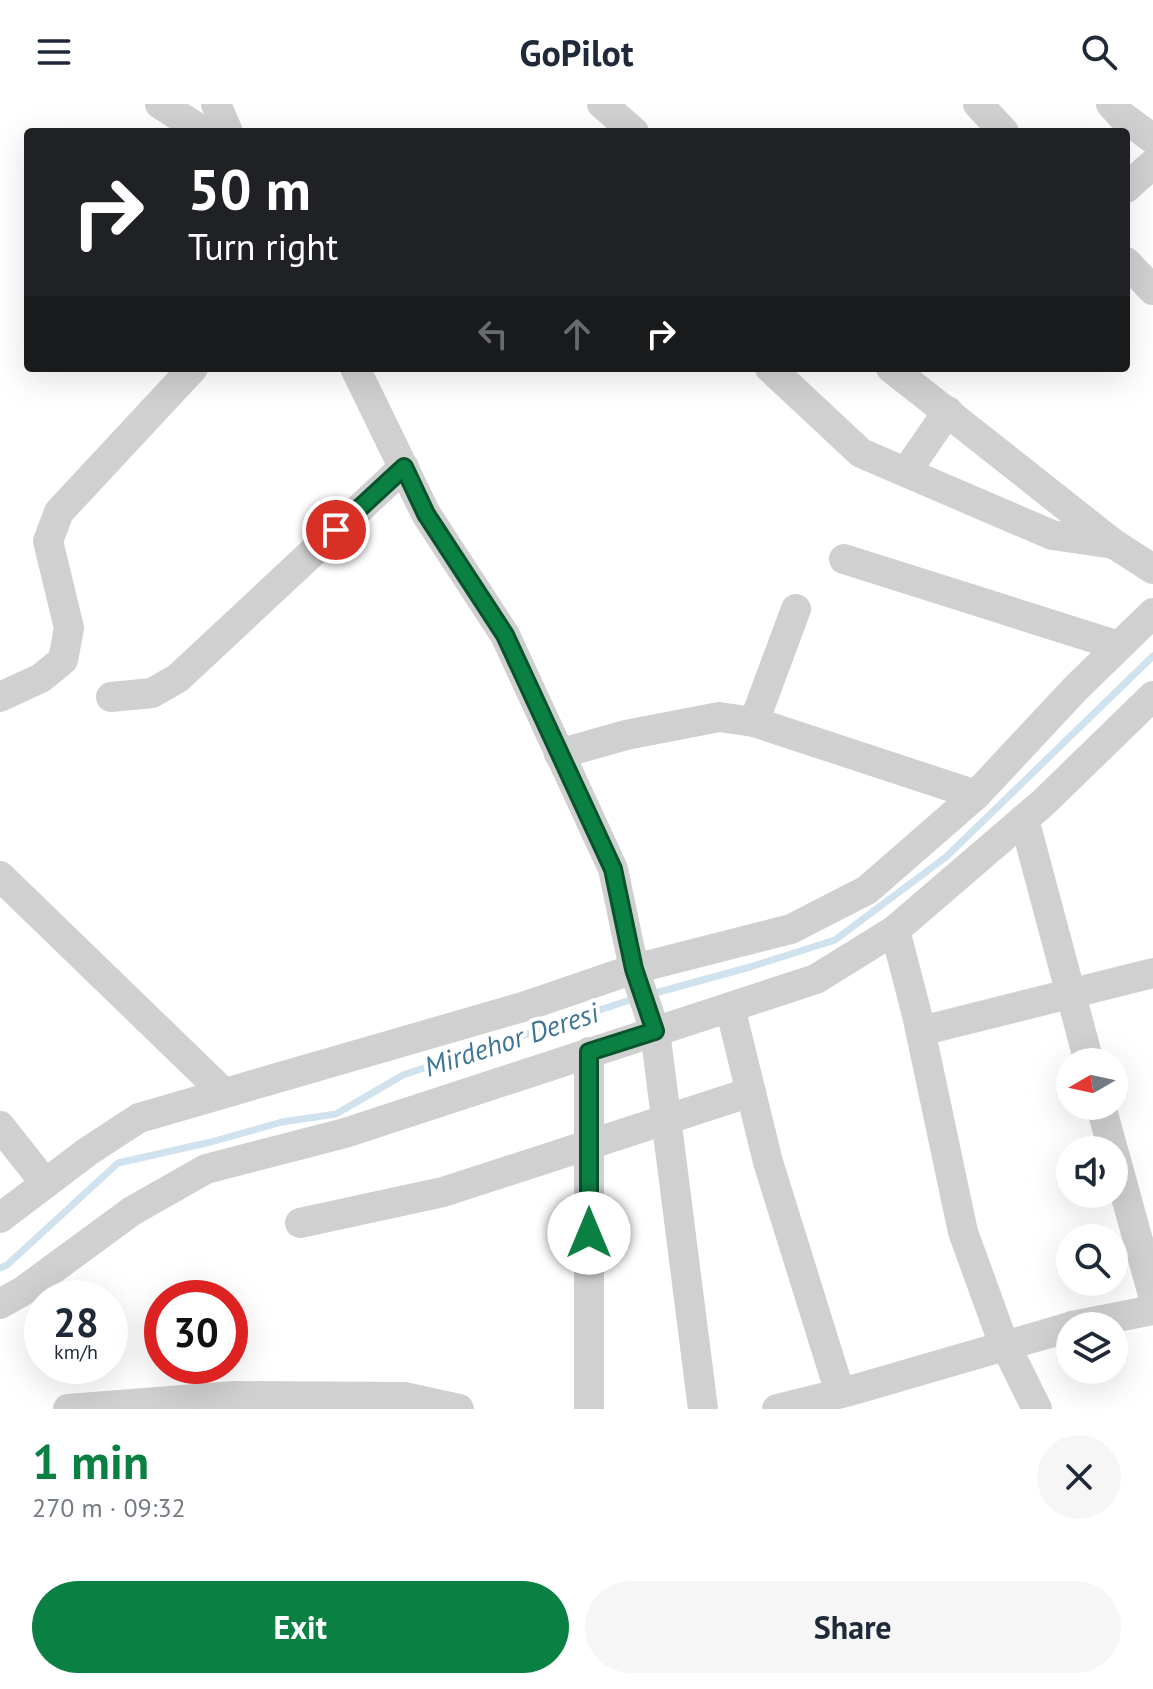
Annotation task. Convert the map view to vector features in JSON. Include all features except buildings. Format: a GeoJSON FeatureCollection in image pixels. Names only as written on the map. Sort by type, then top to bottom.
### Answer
{"type":"FeatureCollection","features":[{"type":"Feature","properties":{"kind":"street"},"geometry":{"type":"LineString","coordinates":[[160,104],[198,128]]}},
{"type":"Feature","properties":{"kind":"street"},"geometry":{"type":"LineString","coordinates":[[216,104],[226,128]]}},
{"type":"Feature","properties":{"kind":"street"},"geometry":{"type":"LineString","coordinates":[[602,104],[629,128]]}},
{"type":"Feature","properties":{"kind":"street"},"geometry":{"type":"LineString","coordinates":[[978,104],[1000,128]]}},
{"type":"Feature","properties":{"kind":"street"},"geometry":{"type":"LineString","coordinates":[[1111,104],[1153,139]]}},
{"type":"Feature","properties":{"kind":"street"},"geometry":{"type":"LineString","coordinates":[[1130,184],[1153,164]]}},
{"type":"Feature","properties":{"kind":"street"},"geometry":{"type":"LineString","coordinates":[[1130,266],[1153,290]]}},
{"type":"Feature","properties":{"kind":"street"},"geometry":{"type":"LineString","coordinates":[[0,697],[41,678],[63,660],[69,628],[48,541],[59,512],[189,372]]}},
{"type":"Feature","properties":{"kind":"street"},"geometry":{"type":"LineString","coordinates":[[357,372],[426,514],[505,635],[613,869],[634,969],[655,1031],[703,1409]]}},
{"type":"Feature","properties":{"kind":"street"},"geometry":{"type":"LineString","coordinates":[[774,372],[861,453],[1052,535],[1114,544]]}},
{"type":"Feature","properties":{"kind":"street"},"geometry":{"type":"LineString","coordinates":[[896,372],[1114,544],[1153,569]]}},
{"type":"Feature","properties":{"kind":"street"},"geometry":{"type":"LineString","coordinates":[[906,472],[948,411]]}},
{"type":"Feature","properties":{"kind":"street"},"geometry":{"type":"LineString","coordinates":[[111,697],[152,693],[178,678],[404,467]]}},
{"type":"Feature","properties":{"kind":"street"},"geometry":{"type":"LineString","coordinates":[[844,559],[1119,646]]}},
{"type":"Feature","properties":{"kind":"street"},"geometry":{"type":"LineString","coordinates":[[754,722],[796,609]]}},
{"type":"Feature","properties":{"kind":"street"},"geometry":{"type":"LineString","coordinates":[[0,1218],[87,1152],[139,1118],[526,1006],[634,969],[791,929],[867,890],[976,795],[1076,688],[1153,613]]}},
{"type":"Feature","properties":{"kind":"street"},"geometry":{"type":"LineString","coordinates":[[0,1304],[23,1291],[132,1211],[206,1169],[345,1133],[816,979],[895,930],[1024,819],[1153,696]]}},
{"type":"Feature","properties":{"kind":"street"},"geometry":{"type":"LineString","coordinates":[[559,754],[626,735],[719,717],[754,722],[976,795]]}},
{"type":"Feature","properties":{"kind":"street"},"geometry":{"type":"LineString","coordinates":[[1024,819],[1085,1048]]}},
{"type":"Feature","properties":{"kind":"street"},"geometry":{"type":"LineString","coordinates":[[0,876],[223,1092]]}},
{"type":"Feature","properties":{"kind":"street"},"geometry":{"type":"LineString","coordinates":[[895,930],[921,1031],[963,1232],[1007,1346],[1037,1409]]}},
{"type":"Feature","properties":{"kind":"street"},"geometry":{"type":"LineString","coordinates":[[921,1031],[1153,973]]}},
{"type":"Feature","properties":{"kind":"street"},"geometry":{"type":"LineString","coordinates":[[730,1007],[768,1162],[840,1393]]}},
{"type":"Feature","properties":{"kind":"street"},"geometry":{"type":"LineString","coordinates":[[589,1052],[589,1409]]}},
{"type":"Feature","properties":{"kind":"street"},"geometry":{"type":"LineString","coordinates":[[300,1223],[443,1192],[751,1092]]}},
{"type":"Feature","properties":{"kind":"street"},"geometry":{"type":"LineString","coordinates":[[0,1126],[45,1183]]}},
{"type":"Feature","properties":{"kind":"street"},"geometry":{"type":"LineString","coordinates":[[1128,1203],[1153,1295]]}},
{"type":"Feature","properties":{"kind":"street"},"geometry":{"type":"LineString","coordinates":[[1128,1315],[1153,1310]]}},
{"type":"Feature","properties":{"kind":"street"},"geometry":{"type":"LineString","coordinates":[[793,1407],[1056,1331]]}},
{"type":"Feature","properties":{"kind":"street"},"geometry":{"type":"LineString","coordinates":[[68,1409],[234,1396],[404,1397],[459,1409]]}},
{"type":"Feature","properties":{"kind":"waterway","name":"Mirdehor Deresi"},"geometry":{"type":"LineString","coordinates":[[648,995],[835,940],[946,857],[1153,656]]}},
{"type":"Feature","properties":{"kind":"waterway","name":"Mirdehor Deresi"},"geometry":{"type":"LineString","coordinates":[[0,1268],[7,1265],[118,1163],[282,1122],[336,1114],[403,1075],[636,998]]}},
{"type":"Feature","properties":{"kind":"route"},"geometry":{"type":"LineString","coordinates":[[336,530],[404,467],[426,514],[505,635],[613,869],[634,969],[655,1031],[589,1052],[589,1233]]}}]}
